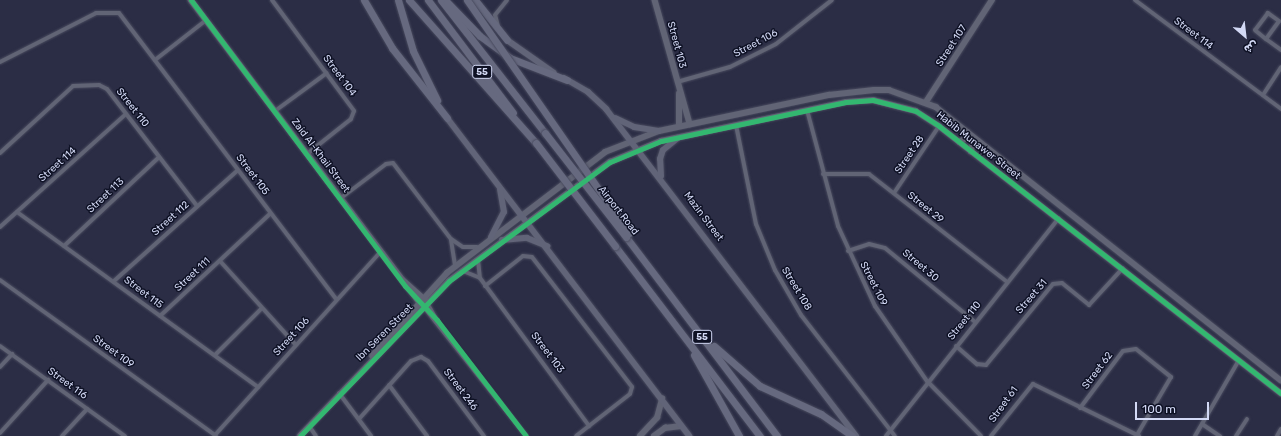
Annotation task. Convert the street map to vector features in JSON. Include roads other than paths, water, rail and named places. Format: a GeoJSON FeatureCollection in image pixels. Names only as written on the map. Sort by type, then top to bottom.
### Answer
{"type":"FeatureCollection","features":[{"type":"Feature","properties":{"kind":"highway"},"geometry":{"type":"LineString","coordinates":[[364,0],[392,48],[447,118]]}},
{"type":"Feature","properties":{"kind":"highway"},"geometry":{"type":"LineString","coordinates":[[398,0],[413,51],[447,118]]}},
{"type":"Feature","properties":{"kind":"highway"},"geometry":{"type":"LineString","coordinates":[[408,0],[535,143]]}},
{"type":"Feature","properties":{"kind":"highway","name":"55"},"geometry":{"type":"LineString","coordinates":[[428,0],[535,143],[760,436]]}},
{"type":"Feature","properties":{"kind":"highway","name":"Airport Road"},"geometry":{"type":"LineString","coordinates":[[441,0],[627,235],[697,331],[777,436]]}},
{"type":"Feature","properties":{"kind":"highway"},"geometry":{"type":"LineString","coordinates":[[444,0],[480,36],[510,58],[567,80]]}},
{"type":"Feature","properties":{"kind":"highway"},"geometry":{"type":"LineString","coordinates":[[467,0],[627,235]]}},
{"type":"Feature","properties":{"kind":"highway"},"geometry":{"type":"LineString","coordinates":[[475,0],[507,40]]}},
{"type":"Feature","properties":{"kind":"highway"},"geometry":{"type":"LineString","coordinates":[[677,326],[739,436]]}},
{"type":"Feature","properties":{"kind":"highway"},"geometry":{"type":"LineString","coordinates":[[697,331],[760,386],[821,414],[852,436]]}},
{"type":"Feature","properties":{"kind":"main road","name":"Mazin Street"},"geometry":{"type":"LineString","coordinates":[[507,40],[599,100],[638,148],[856,436]]}},
{"type":"Feature","properties":{"kind":"main road"},"geometry":{"type":"LineString","coordinates":[[612,116],[634,127],[659,131]]}},
{"type":"Feature","properties":{"kind":"main road"},"geometry":{"type":"LineString","coordinates":[[447,118],[495,181],[548,246],[689,436]]}},
{"type":"Feature","properties":{"kind":"main road"},"geometry":{"type":"LineString","coordinates":[[667,186],[660,174],[660,159],[663,150],[678,138]]}},
{"type":"Feature","properties":{"kind":"main road"},"geometry":{"type":"LineString","coordinates":[[491,237],[504,212],[501,191],[495,181]]}},
{"type":"Feature","properties":{"kind":"main road"},"geometry":{"type":"LineString","coordinates":[[502,240],[527,238],[548,246]]}},
{"type":"Feature","properties":{"kind":"street","name":"Zaid Al-Khail Street"},"geometry":{"type":"LineString","coordinates":[[191,0],[205,21],[403,280],[437,320],[526,436]]}},
{"type":"Feature","properties":{"kind":"street","name":"Street 104"},"geometry":{"type":"LineString","coordinates":[[272,0],[352,106],[354,115],[307,154]]}},
{"type":"Feature","properties":{"kind":"street"},"geometry":{"type":"LineString","coordinates":[[507,0],[495,15],[507,40]]}},
{"type":"Feature","properties":{"kind":"street","name":"Street 103"},"geometry":{"type":"LineString","coordinates":[[655,0],[677,82],[679,94],[679,126]]}},
{"type":"Feature","properties":{"kind":"street","name":"Street 106"},"geometry":{"type":"LineString","coordinates":[[677,82],[730,66],[757,54],[799,28],[832,0]]}},
{"type":"Feature","properties":{"kind":"street","name":"Street 107"},"geometry":{"type":"LineString","coordinates":[[926,102],[992,0]]}},
{"type":"Feature","properties":{"kind":"street","name":"Street 114"},"geometry":{"type":"LineString","coordinates":[[1135,0],[1281,109]]}},
{"type":"Feature","properties":{"kind":"street","name":"Street 105"},"geometry":{"type":"LineString","coordinates":[[0,62],[96,13],[107,10],[124,17],[337,300]]}},
{"type":"Feature","properties":{"kind":"street"},"geometry":{"type":"LineString","coordinates":[[1266,39],[1278,21],[1268,13],[1255,30],[1266,39],[1281,50]]}},
{"type":"Feature","properties":{"kind":"street"},"geometry":{"type":"LineString","coordinates":[[155,60],[205,21]]}},
{"type":"Feature","properties":{"kind":"street"},"geometry":{"type":"LineString","coordinates":[[1263,95],[1281,67]]}},
{"type":"Feature","properties":{"kind":"street"},"geometry":{"type":"LineString","coordinates":[[275,111],[327,73]]}},
{"type":"Feature","properties":{"kind":"street","name":"Street 110"},"geometry":{"type":"LineString","coordinates":[[0,152],[65,92],[81,83],[107,89],[197,206]]}},
{"type":"Feature","properties":{"kind":"street","name":"Habib Munawer Street"},"geometry":{"type":"LineString","coordinates":[[522,213],[592,160],[631,140],[679,126],[776,106],[874,90],[889,90],[926,102],[967,132],[1281,380]]}},
{"type":"Feature","properties":{"kind":"street","name":"Street 103"},"geometry":{"type":"LineString","coordinates":[[679,94],[690,124]]}},
{"type":"Feature","properties":{"kind":"street","name":"Habib Munawer Street"},"geometry":{"type":"LineString","coordinates":[[528,221],[596,171],[638,148],[807,110],[873,100],[916,111],[939,126],[1059,218],[1281,393]]}},
{"type":"Feature","properties":{"kind":"street"},"geometry":{"type":"LineString","coordinates":[[776,106],[774,112],[778,116]]}},
{"type":"Feature","properties":{"kind":"street"},"geometry":{"type":"LineString","coordinates":[[764,109],[766,119]]}},
{"type":"Feature","properties":{"kind":"street","name":"Street 109"},"geometry":{"type":"LineString","coordinates":[[807,110],[823,174],[848,251],[875,306],[927,381],[981,436]]}},
{"type":"Feature","properties":{"kind":"street","name":"Street 114"},"geometry":{"type":"LineString","coordinates":[[0,227],[126,114]]}},
{"type":"Feature","properties":{"kind":"street","name":"Street 108"},"geometry":{"type":"LineString","coordinates":[[736,125],[756,224],[775,270],[801,315],[895,436]]}},
{"type":"Feature","properties":{"kind":"street","name":"Street 28"},"geometry":{"type":"LineString","coordinates":[[894,193],[939,126]]}},
{"type":"Feature","properties":{"kind":"street"},"geometry":{"type":"LineString","coordinates":[[959,142],[965,139],[967,132]]}},
{"type":"Feature","properties":{"kind":"street"},"geometry":{"type":"LineString","coordinates":[[971,152],[973,142],[978,141]]}},
{"type":"Feature","properties":{"kind":"street","name":"Street 113"},"geometry":{"type":"LineString","coordinates":[[64,246],[159,157]]}},
{"type":"Feature","properties":{"kind":"street"},"geometry":{"type":"LineString","coordinates":[[341,198],[386,164],[393,163],[451,239],[455,243],[477,247]]}},
{"type":"Feature","properties":{"kind":"street","name":"Street 112"},"geometry":{"type":"LineString","coordinates":[[114,281],[238,170]]}},
{"type":"Feature","properties":{"kind":"street","name":"Street 29"},"geometry":{"type":"LineString","coordinates":[[823,174],[864,172],[894,193],[1007,282]]}},
{"type":"Feature","properties":{"kind":"street","name":"Street 115"},"geometry":{"type":"LineString","coordinates":[[18,212],[258,387]]}},
{"type":"Feature","properties":{"kind":"street","name":"Ibn Seren Street"},"geometry":{"type":"LineString","coordinates":[[369,361],[420,299],[477,247],[522,213]]}},
{"type":"Feature","properties":{"kind":"street","name":"Street 111"},"geometry":{"type":"LineString","coordinates":[[160,316],[271,214]]}},
{"type":"Feature","properties":{"kind":"street","name":"Street 110"},"geometry":{"type":"LineString","coordinates":[[886,436],[927,381],[1059,218]]}},
{"type":"Feature","properties":{"kind":"street","name":"Ibn Seren Street"},"geometry":{"type":"LineString","coordinates":[[300,436],[369,361],[425,305],[463,270],[528,221]]}},
{"type":"Feature","properties":{"kind":"street"},"geometry":{"type":"LineString","coordinates":[[1080,235],[1086,234],[1087,228]]}},
{"type":"Feature","properties":{"kind":"street"},"geometry":{"type":"LineString","coordinates":[[451,239],[455,266]]}},
{"type":"Feature","properties":{"kind":"street","name":"Street 30"},"geometry":{"type":"LineString","coordinates":[[848,251],[869,244],[885,248],[975,322]]}},
{"type":"Feature","properties":{"kind":"street","name":"Street 106"},"geometry":{"type":"LineString","coordinates":[[216,435],[381,251]]}},
{"type":"Feature","properties":{"kind":"street"},"geometry":{"type":"LineString","coordinates":[[485,286],[523,256],[532,257],[630,386],[630,394],[576,436]]}},
{"type":"Feature","properties":{"kind":"street","name":"Street 103"},"geometry":{"type":"LineString","coordinates":[[478,260],[480,278],[485,286],[589,426]]}},
{"type":"Feature","properties":{"kind":"street","name":"Street 111"},"geometry":{"type":"LineString","coordinates":[[220,261],[296,345]]}},
{"type":"Feature","properties":{"kind":"street","name":"Street 31"},"geometry":{"type":"LineString","coordinates":[[956,346],[977,364],[986,366],[1053,284],[1062,283],[1089,305],[1123,268]]}},
{"type":"Feature","properties":{"kind":"street"},"geometry":{"type":"LineString","coordinates":[[463,270],[480,278]]}},
{"type":"Feature","properties":{"kind":"street","name":"Street 109"},"geometry":{"type":"LineString","coordinates":[[0,280],[216,435]]}},
{"type":"Feature","properties":{"kind":"street"},"geometry":{"type":"LineString","coordinates":[[1184,317],[1183,310],[1188,306]]}},
{"type":"Feature","properties":{"kind":"street"},"geometry":{"type":"LineString","coordinates":[[215,355],[262,308]]}},
{"type":"Feature","properties":{"kind":"street","name":"Street 116"},"geometry":{"type":"LineString","coordinates":[[0,346],[125,436]]}},
{"type":"Feature","properties":{"kind":"street","name":"Street 62"},"geometry":{"type":"LineString","coordinates":[[1080,408],[1123,351],[1136,349],[1171,377],[1138,435]]}},
{"type":"Feature","properties":{"kind":"street"},"geometry":{"type":"LineString","coordinates":[[0,367],[12,354]]}},
{"type":"Feature","properties":{"kind":"street","name":"Street 246"},"geometry":{"type":"LineString","coordinates":[[389,385],[413,359],[421,357],[428,361],[484,436]]}},
{"type":"Feature","properties":{"kind":"street"},"geometry":{"type":"LineString","coordinates":[[1195,436],[1239,360]]}},
{"type":"Feature","properties":{"kind":"street"},"geometry":{"type":"LineString","coordinates":[[0,433],[48,380]]}},
{"type":"Feature","properties":{"kind":"street","name":"Street 61"},"geometry":{"type":"LineString","coordinates":[[991,436],[1033,384],[1138,435]]}},
{"type":"Feature","properties":{"kind":"street"},"geometry":{"type":"LineString","coordinates":[[359,419],[389,385],[427,436]]}},
{"type":"Feature","properties":{"kind":"street"},"geometry":{"type":"LineString","coordinates":[[339,393],[371,436]]}},
{"type":"Feature","properties":{"kind":"street"},"geometry":{"type":"LineString","coordinates":[[640,436],[657,418],[662,399]]}},
{"type":"Feature","properties":{"kind":"street"},"geometry":{"type":"LineString","coordinates":[[62,436],[87,408]]}},
{"type":"Feature","properties":{"kind":"street"},"geometry":{"type":"LineString","coordinates":[[1236,436],[1247,419]]}},
{"type":"Feature","properties":{"kind":"street"},"geometry":{"type":"LineString","coordinates":[[1202,424],[1220,436]]}},
{"type":"Feature","properties":{"kind":"street"},"geometry":{"type":"LineString","coordinates":[[309,426],[316,436]]}},
{"type":"Feature","properties":{"kind":"street"},"geometry":{"type":"LineString","coordinates":[[654,436],[665,428],[681,426]]}},
{"type":"Feature","properties":{"kind":"street"},"geometry":{"type":"LineString","coordinates":[[1277,436],[1281,429]]}}]}
